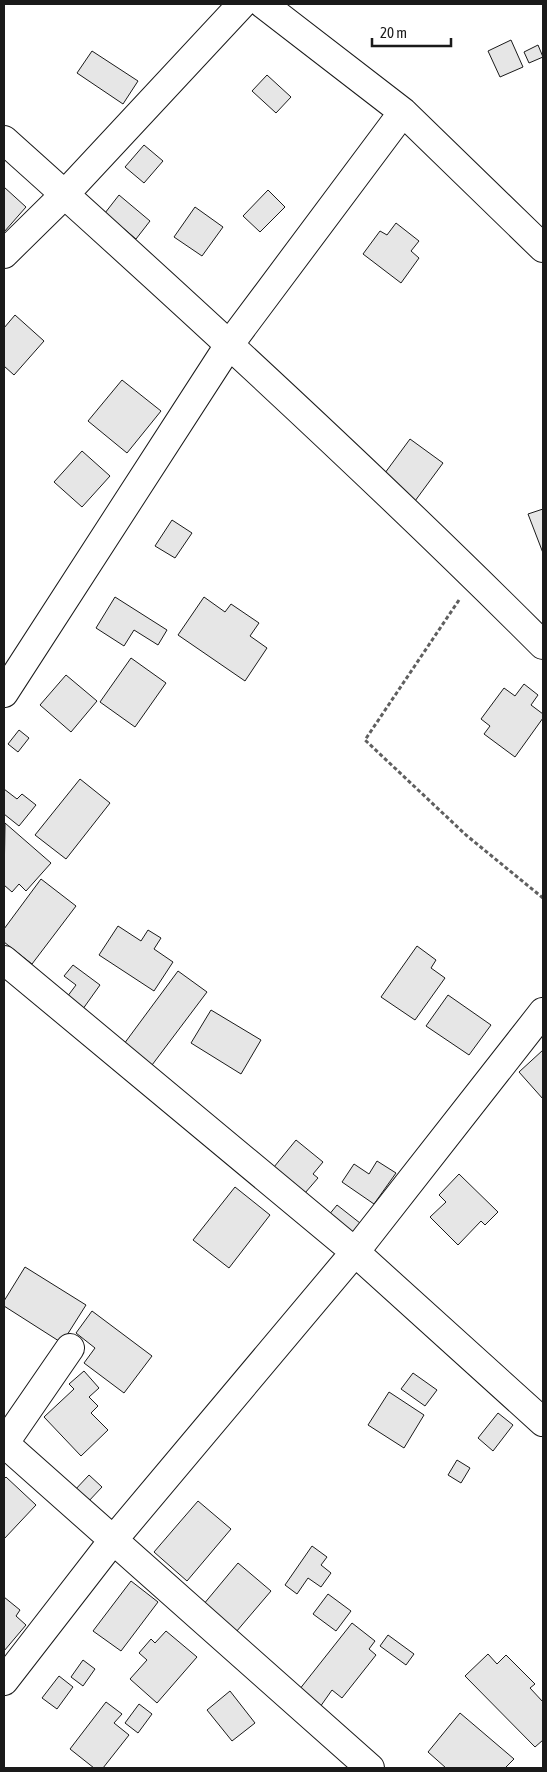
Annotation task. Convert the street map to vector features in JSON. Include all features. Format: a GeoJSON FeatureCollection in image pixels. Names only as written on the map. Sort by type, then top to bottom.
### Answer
{"type":"FeatureCollection","features":[{"type":"Feature","properties":{"kind":"street"},"geometry":{"type":"LineString","coordinates":[[4,254],[65,194],[242,4]]}},
{"type":"Feature","properties":{"kind":"street"},"geometry":{"type":"LineString","coordinates":[[263,4],[403,112],[543,248]]}},
{"type":"Feature","properties":{"kind":"street"},"geometry":{"type":"LineString","coordinates":[[4,693],[229,345],[403,112]]}},
{"type":"Feature","properties":{"kind":"street"},"geometry":{"type":"LineString","coordinates":[[4,140],[229,345],[474,576],[543,645]]}},
{"type":"Feature","properties":{"kind":"street"},"geometry":{"type":"LineString","coordinates":[[4,960],[355,1252],[543,1422]]}},
{"type":"Feature","properties":{"kind":"street"},"geometry":{"type":"LineString","coordinates":[[4,1681],[114,1539],[355,1252],[543,1012]]}},
{"type":"Feature","properties":{"kind":"street"},"geometry":{"type":"LineString","coordinates":[[70,1348],[4,1444],[114,1539],[370,1768]]}},
{"type":"Feature","properties":{"kind":"path"},"geometry":{"type":"LineString","coordinates":[[474,576],[365,740],[466,835],[543,898]]}},
{"type":"Feature","properties":{"kind":"building"},"geometry":{"type":"Polygon","coordinates":[[[511,40],[523,67],[500,77],[488,51],[511,40]]]}},
{"type":"Feature","properties":{"kind":"building"},"geometry":{"type":"Polygon","coordinates":[[[538,45],[543,57],[529,63],[524,52],[538,45]]]}},
{"type":"Feature","properties":{"kind":"building"},"geometry":{"type":"Polygon","coordinates":[[[92,51],[138,81],[123,104],[77,73],[92,51]]]}},
{"type":"Feature","properties":{"kind":"building"},"geometry":{"type":"Polygon","coordinates":[[[267,75],[291,97],[276,113],[252,91],[267,75]]]}},
{"type":"Feature","properties":{"kind":"building"},"geometry":{"type":"Polygon","coordinates":[[[144,145],[163,161],[144,183],[125,167],[144,145]]]}},
{"type":"Feature","properties":{"kind":"building"},"geometry":{"type":"Polygon","coordinates":[[[4,187],[26,207],[4,232],[4,187]]]}},
{"type":"Feature","properties":{"kind":"building"},"geometry":{"type":"Polygon","coordinates":[[[268,190],[285,207],[260,232],[243,216],[268,190]]]}},
{"type":"Feature","properties":{"kind":"building"},"geometry":{"type":"Polygon","coordinates":[[[119,195],[150,221],[136,239],[105,213],[119,195]]]}},
{"type":"Feature","properties":{"kind":"building"},"geometry":{"type":"Polygon","coordinates":[[[195,207],[223,227],[202,256],[174,237],[195,207]]]}},
{"type":"Feature","properties":{"kind":"building"},"geometry":{"type":"Polygon","coordinates":[[[396,223],[419,241],[411,251],[419,258],[401,283],[363,254],[380,231],[387,235],[396,223]]]}},
{"type":"Feature","properties":{"kind":"building"},"geometry":{"type":"Polygon","coordinates":[[[15,315],[44,341],[14,375],[4,366],[4,328],[15,315]]]}},
{"type":"Feature","properties":{"kind":"building"},"geometry":{"type":"Polygon","coordinates":[[[122,380],[161,411],[127,453],[88,421],[122,380]]]}},
{"type":"Feature","properties":{"kind":"building"},"geometry":{"type":"Polygon","coordinates":[[[410,439],[443,463],[415,501],[382,477],[410,439]]]}},
{"type":"Feature","properties":{"kind":"building"},"geometry":{"type":"Polygon","coordinates":[[[82,451],[110,476],[82,507],[54,482],[82,451]]]}},
{"type":"Feature","properties":{"kind":"building"},"geometry":{"type":"Polygon","coordinates":[[[543,509],[543,553],[528,514],[543,509]]]}},
{"type":"Feature","properties":{"kind":"building"},"geometry":{"type":"Polygon","coordinates":[[[172,520],[192,533],[175,558],[155,546],[172,520]]]}},
{"type":"Feature","properties":{"kind":"building"},"geometry":{"type":"Polygon","coordinates":[[[115,597],[167,630],[158,645],[134,630],[124,646],[96,628],[115,597]]]}},
{"type":"Feature","properties":{"kind":"building"},"geometry":{"type":"Polygon","coordinates":[[[204,597],[225,612],[231,604],[259,623],[250,636],[267,648],[245,681],[178,635],[204,597]]]}},
{"type":"Feature","properties":{"kind":"building"},"geometry":{"type":"Polygon","coordinates":[[[131,658],[166,683],[135,727],[100,702],[131,658]]]}},
{"type":"Feature","properties":{"kind":"building"},"geometry":{"type":"Polygon","coordinates":[[[66,675],[97,701],[71,732],[40,705],[66,675]]]}},
{"type":"Feature","properties":{"kind":"building"},"geometry":{"type":"Polygon","coordinates":[[[524,684],[538,695],[531,705],[543,714],[543,718],[515,757],[484,734],[490,726],[481,719],[504,688],[515,696],[524,684]]]}},
{"type":"Feature","properties":{"kind":"building"},"geometry":{"type":"Polygon","coordinates":[[[19,730],[29,738],[18,752],[8,744],[19,730]]]}},
{"type":"Feature","properties":{"kind":"building"},"geometry":{"type":"Polygon","coordinates":[[[80,779],[110,803],[66,859],[35,835],[80,779]]]}},
{"type":"Feature","properties":{"kind":"building"},"geometry":{"type":"Polygon","coordinates":[[[4,789],[17,799],[22,794],[36,805],[19,826],[4,814],[4,789]]]}},
{"type":"Feature","properties":{"kind":"building"},"geometry":{"type":"Polygon","coordinates":[[[5,823],[51,863],[26,891],[19,884],[12,892],[4,885],[5,823]]]}},
{"type":"Feature","properties":{"kind":"building"},"geometry":{"type":"Polygon","coordinates":[[[41,879],[76,906],[32,964],[4,942],[4,929],[41,879]]]}},
{"type":"Feature","properties":{"kind":"building"},"geometry":{"type":"Polygon","coordinates":[[[118,926],[141,941],[148,930],[161,938],[154,949],[173,962],[154,991],[99,955],[118,926]]]}},
{"type":"Feature","properties":{"kind":"building"},"geometry":{"type":"Polygon","coordinates":[[[417,946],[436,960],[431,968],[445,978],[415,1020],[381,997],[417,946]]]}},
{"type":"Feature","properties":{"kind":"building"},"geometry":{"type":"Polygon","coordinates":[[[73,965],[100,985],[80,1013],[64,1001],[76,985],[64,976],[73,965]]]}},
{"type":"Feature","properties":{"kind":"building"},"geometry":{"type":"Polygon","coordinates":[[[178,971],[207,992],[149,1069],[121,1048],[178,971]]]}},
{"type":"Feature","properties":{"kind":"building"},"geometry":{"type":"Polygon","coordinates":[[[448,995],[491,1025],[469,1055],[426,1026],[448,995]]]}},
{"type":"Feature","properties":{"kind":"building"},"geometry":{"type":"Polygon","coordinates":[[[211,1010],[261,1040],[241,1074],[191,1043],[211,1010]]]}},
{"type":"Feature","properties":{"kind":"building"},"geometry":{"type":"Polygon","coordinates":[[[543,1050],[543,1099],[519,1072],[543,1050]]]}},
{"type":"Feature","properties":{"kind":"building"},"geometry":{"type":"Polygon","coordinates":[[[296,1140],[323,1162],[313,1174],[318,1178],[305,1193],[274,1167],[296,1140]]]}},
{"type":"Feature","properties":{"kind":"building"},"geometry":{"type":"Polygon","coordinates":[[[377,1161],[396,1173],[374,1204],[342,1182],[354,1164],[369,1174],[377,1161]]]}},
{"type":"Feature","properties":{"kind":"building"},"geometry":{"type":"Polygon","coordinates":[[[459,1174],[498,1212],[485,1225],[481,1221],[458,1245],[430,1217],[446,1202],[439,1195],[459,1174]]]}},
{"type":"Feature","properties":{"kind":"building"},"geometry":{"type":"Polygon","coordinates":[[[235,1187],[270,1215],[229,1268],[193,1240],[235,1187]]]}},
{"type":"Feature","properties":{"kind":"building"},"geometry":{"type":"Polygon","coordinates":[[[337,1205],[360,1223],[351,1234],[328,1216],[337,1205]]]}},
{"type":"Feature","properties":{"kind":"building"},"geometry":{"type":"Polygon","coordinates":[[[25,1267],[86,1305],[62,1343],[4,1306],[4,1301],[25,1267]]]}},
{"type":"Feature","properties":{"kind":"building"},"geometry":{"type":"Polygon","coordinates":[[[92,1311],[152,1356],[124,1393],[84,1363],[95,1348],[76,1333],[92,1311]]]}},
{"type":"Feature","properties":{"kind":"building"},"geometry":{"type":"Polygon","coordinates":[[[84,1371],[99,1388],[89,1397],[98,1406],[91,1413],[108,1430],[81,1456],[44,1417],[74,1389],[69,1384],[84,1371]]]}},
{"type":"Feature","properties":{"kind":"building"},"geometry":{"type":"Polygon","coordinates":[[[413,1373],[437,1390],[425,1406],[401,1389],[413,1373]]]}},
{"type":"Feature","properties":{"kind":"building"},"geometry":{"type":"Polygon","coordinates":[[[389,1392],[424,1415],[404,1448],[368,1425],[389,1392]]]}},
{"type":"Feature","properties":{"kind":"building"},"geometry":{"type":"Polygon","coordinates":[[[498,1413],[513,1425],[493,1451],[478,1438],[498,1413]]]}},
{"type":"Feature","properties":{"kind":"building"},"geometry":{"type":"Polygon","coordinates":[[[457,1460],[470,1468],[461,1483],[448,1475],[457,1460]]]}},
{"type":"Feature","properties":{"kind":"building"},"geometry":{"type":"Polygon","coordinates":[[[89,1475],[102,1487],[87,1503],[74,1491],[89,1475]]]}},
{"type":"Feature","properties":{"kind":"building"},"geometry":{"type":"Polygon","coordinates":[[[6,1477],[36,1505],[4,1539],[4,1479],[6,1477]]]}},
{"type":"Feature","properties":{"kind":"building"},"geometry":{"type":"Polygon","coordinates":[[[198,1501],[231,1529],[187,1581],[154,1552],[198,1501]]]}},
{"type":"Feature","properties":{"kind":"building"},"geometry":{"type":"Polygon","coordinates":[[[312,1546],[327,1557],[321,1565],[331,1573],[321,1587],[308,1578],[297,1594],[285,1585],[312,1546]]]}},
{"type":"Feature","properties":{"kind":"building"},"geometry":{"type":"Polygon","coordinates":[[[238,1563],[271,1591],[236,1632],[203,1605],[238,1563]]]}},
{"type":"Feature","properties":{"kind":"building"},"geometry":{"type":"Polygon","coordinates":[[[131,1581],[158,1602],[121,1651],[93,1631],[131,1581]]]}},
{"type":"Feature","properties":{"kind":"building"},"geometry":{"type":"Polygon","coordinates":[[[328,1594],[351,1611],[336,1631],[313,1614],[328,1594]]]}},
{"type":"Feature","properties":{"kind":"building"},"geometry":{"type":"Polygon","coordinates":[[[4,1597],[20,1610],[16,1616],[26,1625],[4,1651],[4,1597]]]}},
{"type":"Feature","properties":{"kind":"building"},"geometry":{"type":"Polygon","coordinates":[[[352,1623],[375,1641],[369,1649],[376,1655],[342,1698],[332,1690],[320,1707],[299,1690],[352,1623]]]}},
{"type":"Feature","properties":{"kind":"building"},"geometry":{"type":"Polygon","coordinates":[[[166,1631],[197,1657],[157,1703],[130,1679],[147,1660],[139,1653],[151,1639],[155,1643],[166,1631]]]}},
{"type":"Feature","properties":{"kind":"building"},"geometry":{"type":"Polygon","coordinates":[[[388,1635],[414,1654],[406,1665],[380,1646],[388,1635]]]}},
{"type":"Feature","properties":{"kind":"building"},"geometry":{"type":"Polygon","coordinates":[[[488,1654],[497,1664],[506,1655],[535,1684],[530,1688],[543,1702],[543,1740],[535,1747],[465,1676],[488,1654]]]}},
{"type":"Feature","properties":{"kind":"building"},"geometry":{"type":"Polygon","coordinates":[[[83,1660],[95,1669],[83,1686],[71,1677],[83,1660]]]}},
{"type":"Feature","properties":{"kind":"building"},"geometry":{"type":"Polygon","coordinates":[[[59,1676],[73,1687],[57,1709],[42,1698],[59,1676]]]}},
{"type":"Feature","properties":{"kind":"building"},"geometry":{"type":"Polygon","coordinates":[[[230,1691],[255,1723],[232,1741],[207,1710],[230,1691]]]}},
{"type":"Feature","properties":{"kind":"building"},"geometry":{"type":"Polygon","coordinates":[[[106,1702],[122,1714],[114,1723],[129,1735],[103,1768],[94,1768],[70,1749],[106,1702]]]}},
{"type":"Feature","properties":{"kind":"building"},"geometry":{"type":"Polygon","coordinates":[[[139,1704],[152,1714],[138,1733],[125,1723],[139,1704]]]}},
{"type":"Feature","properties":{"kind":"building"},"geometry":{"type":"Polygon","coordinates":[[[460,1713],[514,1759],[505,1768],[446,1768],[428,1752],[460,1713]]]}}]}
